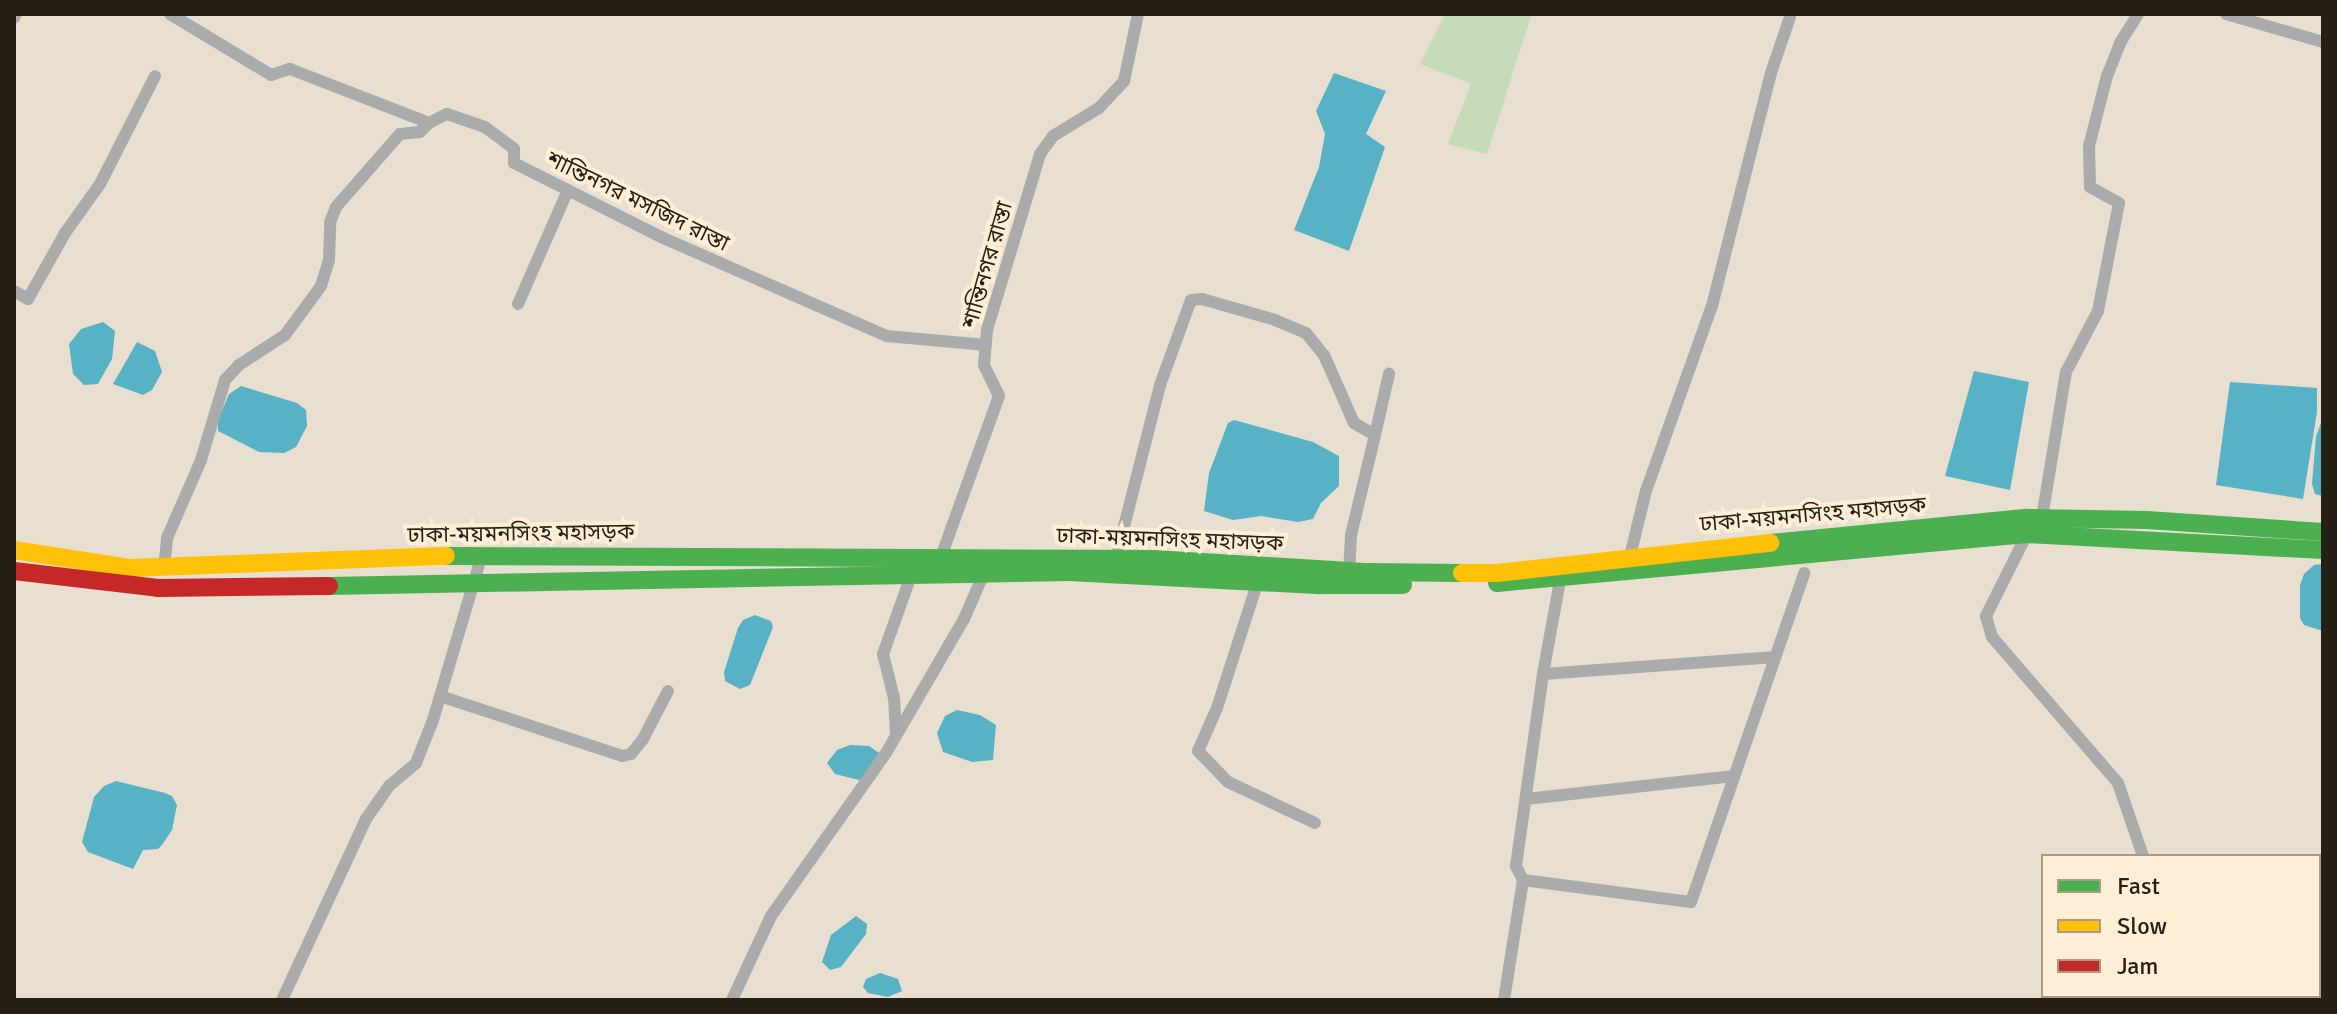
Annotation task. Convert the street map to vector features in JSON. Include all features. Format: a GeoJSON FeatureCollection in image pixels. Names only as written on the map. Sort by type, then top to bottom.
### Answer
{"type":"FeatureCollection","features":[{"type":"Feature","properties":{"kind":"main road","name":"ঢাকা-ময়মনসিংহ মহাসড়ক"},"geometry":{"type":"LineString","coordinates":[[14,550],[83,563],[164,568],[482,555],[1116,558],[1349,571],[1497,573],[1630,556],[2042,518],[2147,520],[2323,532]]}},
{"type":"Feature","properties":{"kind":"main road","name":"ঢাকা-ময়মনসিংহ মহাসড়ক"},"geometry":{"type":"LineString","coordinates":[[14,571],[158,588],[1069,572],[1321,585],[1560,580],[2027,534],[2323,550]]}},
{"type":"Feature","properties":{"kind":"street","name":"শান্তিনগর মসজিদ রাস্তা"},"geometry":{"type":"LineString","coordinates":[[170,14],[271,75],[290,69],[429,123],[447,114],[485,127],[506,139],[514,149],[514,163],[661,237],[887,336],[986,345]]}},
{"type":"Feature","properties":{"kind":"street","name":"শান্তিনগর রাস্তা"},"geometry":{"type":"LineString","coordinates":[[941,557],[999,396],[984,365],[987,330],[1040,154],[1053,136],[1099,108],[1124,81],[1138,14]]}},
{"type":"Feature","properties":{"kind":"street"},"geometry":{"type":"LineString","coordinates":[[2042,518],[2066,372],[2098,311],[2119,203],[2090,187],[2089,146],[2107,76],[2120,43],[2138,14]]}},
{"type":"Feature","properties":{"kind":"street"},"geometry":{"type":"LineString","coordinates":[[2226,14],[2323,42]]}},
{"type":"Feature","properties":{"kind":"street"},"geometry":{"type":"LineString","coordinates":[[1630,556],[1646,491],[1712,306],[1771,73],[1789,15]]}},
{"type":"Feature","properties":{"kind":"street"},"geometry":{"type":"LineString","coordinates":[[14,291],[28,299],[65,233],[100,184],[155,76]]}},
{"type":"Feature","properties":{"kind":"street"},"geometry":{"type":"LineString","coordinates":[[164,568],[167,538],[201,460],[225,380],[239,365],[285,335],[321,286],[329,260],[330,222],[336,207],[400,134],[420,132],[429,123]]}},
{"type":"Feature","properties":{"kind":"street"},"geometry":{"type":"LineString","coordinates":[[518,304],[568,190]]}},
{"type":"Feature","properties":{"kind":"street"},"geometry":{"type":"LineString","coordinates":[[1116,558],[1143,442],[1191,300],[1202,299],[1237,309],[1306,333],[1324,355],[1354,423],[1375,435]]}},
{"type":"Feature","properties":{"kind":"street"},"geometry":{"type":"LineString","coordinates":[[1349,571],[1351,535],[1389,374]]}},
{"type":"Feature","properties":{"kind":"street"},"geometry":{"type":"LineString","coordinates":[[2027,534],[1986,616],[1992,637],[2118,783],[2142,854]]}},
{"type":"Feature","properties":{"kind":"street"},"geometry":{"type":"LineString","coordinates":[[282,1000],[366,819],[389,786],[416,763],[440,696],[482,555]]}},
{"type":"Feature","properties":{"kind":"street"},"geometry":{"type":"LineString","coordinates":[[732,1000],[786,892],[846,813],[896,736],[964,619],[984,573]]}},
{"type":"Feature","properties":{"kind":"street"},"geometry":{"type":"LineString","coordinates":[[1523,880],[1691,902],[1804,573]]}},
{"type":"Feature","properties":{"kind":"street"},"geometry":{"type":"LineString","coordinates":[[896,736],[894,698],[883,654],[911,576]]}},
{"type":"Feature","properties":{"kind":"street"},"geometry":{"type":"LineString","coordinates":[[1504,1000],[1523,880],[1516,866],[1543,674],[1560,580]]}},
{"type":"Feature","properties":{"kind":"street"},"geometry":{"type":"LineString","coordinates":[[1258,581],[1217,708],[1198,751],[1228,782],[1315,823]]}},
{"type":"Feature","properties":{"kind":"street"},"geometry":{"type":"LineString","coordinates":[[1543,674],[1775,657]]}},
{"type":"Feature","properties":{"kind":"street"},"geometry":{"type":"LineString","coordinates":[[440,696],[622,756],[631,754],[643,739],[668,691]]}},
{"type":"Feature","properties":{"kind":"street"},"geometry":{"type":"LineString","coordinates":[[1526,799],[1734,776]]}},
{"type":"Feature","properties":{"kind":"green space"},"geometry":{"type":"Polygon","coordinates":[[[1445,14],[1531,16],[1487,154],[1448,144],[1471,84],[1420,64],[1445,14]]]}},
{"type":"Feature","properties":{"kind":"water"},"geometry":{"type":"Polygon","coordinates":[[[1334,73],[1386,91],[1366,134],[1385,147],[1349,251],[1294,230],[1319,167],[1325,134],[1316,111],[1334,73]]]}},
{"type":"Feature","properties":{"kind":"water"},"geometry":{"type":"Polygon","coordinates":[[[103,322],[115,331],[112,359],[98,384],[84,385],[73,374],[69,344],[81,329],[103,322]]]}},
{"type":"Feature","properties":{"kind":"water"},"geometry":{"type":"Polygon","coordinates":[[[137,342],[155,351],[162,372],[152,390],[143,395],[113,384],[137,342]]]}},
{"type":"Feature","properties":{"kind":"water"},"geometry":{"type":"Polygon","coordinates":[[[1974,371],[2029,382],[2010,490],[1945,476],[1974,371]]]}},
{"type":"Feature","properties":{"kind":"water"},"geometry":{"type":"Polygon","coordinates":[[[2230,382],[2317,388],[2317,412],[2303,499],[2216,485],[2230,382]]]}},
{"type":"Feature","properties":{"kind":"water"},"geometry":{"type":"Polygon","coordinates":[[[241,386],[297,403],[306,410],[307,426],[296,447],[284,453],[259,452],[218,431],[218,420],[229,394],[241,386]]]}},
{"type":"Feature","properties":{"kind":"water"},"geometry":{"type":"Polygon","coordinates":[[[2323,418],[2323,496],[2315,494],[2312,484],[2316,436],[2323,418]]]}},
{"type":"Feature","properties":{"kind":"water"},"geometry":{"type":"Polygon","coordinates":[[[1234,420],[1313,442],[1339,456],[1339,486],[1321,503],[1313,519],[1298,522],[1261,516],[1233,520],[1204,511],[1209,473],[1228,423],[1234,420]]]}},
{"type":"Feature","properties":{"kind":"water"},"geometry":{"type":"Polygon","coordinates":[[[2323,564],[2323,631],[2304,625],[2300,618],[2300,585],[2304,574],[2314,565],[2323,564]]]}},
{"type":"Feature","properties":{"kind":"water"},"geometry":{"type":"Polygon","coordinates":[[[755,615],[771,621],[773,627],[750,685],[740,689],[725,681],[724,672],[738,628],[743,620],[755,615]]]}},
{"type":"Feature","properties":{"kind":"water"},"geometry":{"type":"Polygon","coordinates":[[[957,710],[980,715],[996,725],[993,760],[972,762],[943,752],[937,733],[945,716],[957,710]]]}},
{"type":"Feature","properties":{"kind":"water"},"geometry":{"type":"Polygon","coordinates":[[[850,745],[869,746],[879,753],[866,775],[859,780],[835,774],[827,763],[837,750],[850,745]]]}},
{"type":"Feature","properties":{"kind":"water"},"geometry":{"type":"Polygon","coordinates":[[[116,781],[165,793],[172,796],[177,805],[172,830],[162,845],[158,849],[143,850],[133,869],[88,852],[82,842],[94,797],[104,786],[116,781]]]}},
{"type":"Feature","properties":{"kind":"water"},"geometry":{"type":"Polygon","coordinates":[[[856,916],[867,924],[866,934],[841,967],[830,970],[822,962],[831,935],[856,916]]]}},
{"type":"Feature","properties":{"kind":"water"},"geometry":{"type":"Polygon","coordinates":[[[880,973],[898,979],[902,991],[888,997],[868,993],[863,987],[866,979],[880,973]]]}},
{"type":"Feature","properties":{"kind":"traffic: fast"},"geometry":{"type":"LineString","coordinates":[[1770,543],[2027,518],[2147,520],[2323,532]]}},
{"type":"Feature","properties":{"kind":"traffic: fast"},"geometry":{"type":"LineString","coordinates":[[1497,583],[2027,534],[2323,550]]}},
{"type":"Feature","properties":{"kind":"traffic: fast"},"geometry":{"type":"LineString","coordinates":[[446,556],[1154,559],[1365,572],[1462,573]]}},
{"type":"Feature","properties":{"kind":"traffic: fast"},"geometry":{"type":"LineString","coordinates":[[329,586],[1069,572],[1321,585],[1403,585]]}},
{"type":"Feature","properties":{"kind":"traffic: slow"},"geometry":{"type":"LineString","coordinates":[[1462,573],[1497,573],[1770,543]]}},
{"type":"Feature","properties":{"kind":"traffic: slow"},"geometry":{"type":"LineString","coordinates":[[14,550],[130,568],[446,556]]}},
{"type":"Feature","properties":{"kind":"traffic: jam"},"geometry":{"type":"LineString","coordinates":[[14,571],[158,588],[329,586]]}}]}
